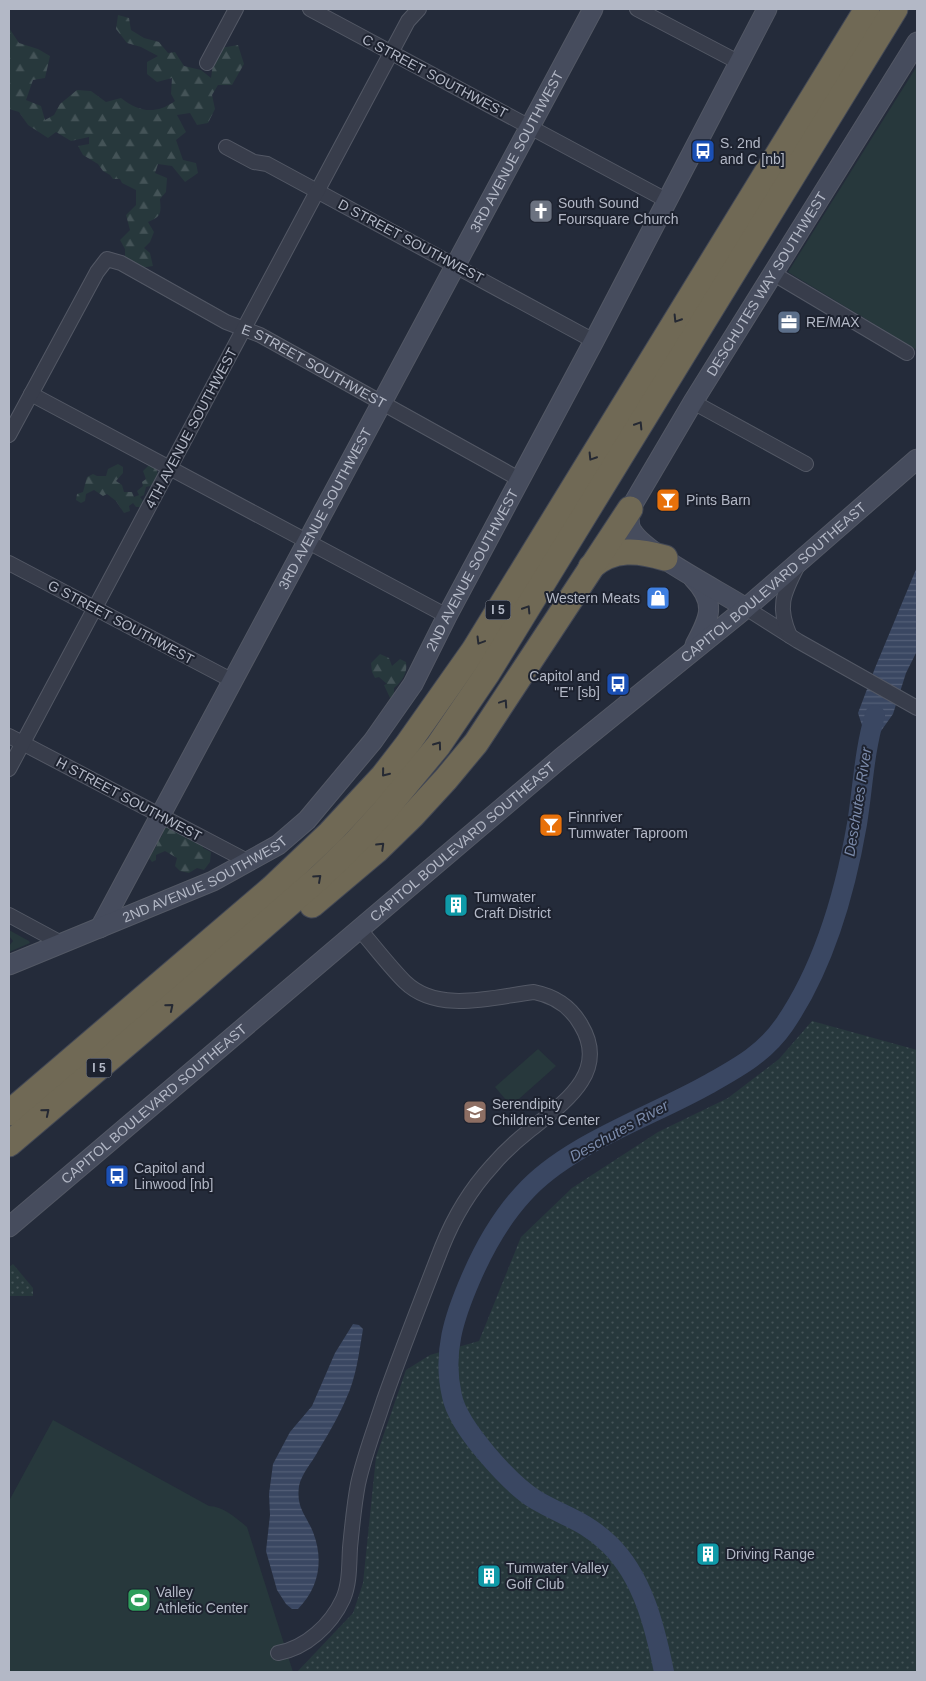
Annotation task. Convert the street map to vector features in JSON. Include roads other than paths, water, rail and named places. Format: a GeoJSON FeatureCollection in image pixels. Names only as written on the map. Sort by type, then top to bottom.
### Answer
{"type":"FeatureCollection","features":[{"type":"Feature","properties":{"kind":"highway"},"geometry":{"type":"LineString","coordinates":[[698,284],[712,246],[853,9]]}},
{"type":"Feature","properties":{"kind":"highway","name":"I 5"},"geometry":{"type":"LineString","coordinates":[[9,1113],[272,888],[330,833],[383,776],[431,714],[474,650],[867,9]]}},
{"type":"Feature","properties":{"kind":"highway","name":"I 5"},"geometry":{"type":"LineString","coordinates":[[9,1144],[189,991],[341,856],[385,810],[438,746],[487,674],[895,9]]}},
{"type":"Feature","properties":{"kind":"highway"},"geometry":{"type":"LineString","coordinates":[[189,991],[288,925],[376,851],[435,791],[476,743],[504,703],[587,571],[630,519]]}},
{"type":"Feature","properties":{"kind":"highway"},"geometry":{"type":"LineString","coordinates":[[587,571],[607,556],[619,552],[636,551],[674,563]]}},
{"type":"Feature","properties":{"kind":"street"},"geometry":{"type":"LineString","coordinates":[[207,63],[236,9]]}},
{"type":"Feature","properties":{"kind":"street","name":"C STREET SOUTHWEST"},"geometry":{"type":"LineString","coordinates":[[310,9],[666,200]]}},
{"type":"Feature","properties":{"kind":"street","name":"4TH AVENUE SOUTHWEST"},"geometry":{"type":"LineString","coordinates":[[9,770],[408,21],[419,9]]}},
{"type":"Feature","properties":{"kind":"street","name":"3RD AVENUE SOUTHWEST"},"geometry":{"type":"LineString","coordinates":[[100,928],[309,542],[381,402],[593,9]]}},
{"type":"Feature","properties":{"kind":"street"},"geometry":{"type":"LineString","coordinates":[[637,9],[738,62]]}},
{"type":"Feature","properties":{"kind":"street","name":"2ND AVENUE SOUTHWEST"},"geometry":{"type":"LineString","coordinates":[[9,965],[214,881],[278,845],[308,820],[393,716],[408,692],[446,616],[594,340],[767,9]]}},
{"type":"Feature","properties":{"kind":"street","name":"DESCHUTES WAY SOUTHWEST"},"geometry":{"type":"LineString","coordinates":[[630,519],[693,402],[917,42]]}},
{"type":"Feature","properties":{"kind":"street","name":"D STREET SOUTHWEST"},"geometry":{"type":"LineString","coordinates":[[226,147],[254,162],[267,164],[317,190],[594,340]]}},
{"type":"Feature","properties":{"kind":"street","name":"E STREET SOUTHWEST"},"geometry":{"type":"LineString","coordinates":[[31,394],[97,272],[107,259],[121,263],[226,322],[244,328],[519,479]]}},
{"type":"Feature","properties":{"kind":"street"},"geometry":{"type":"LineString","coordinates":[[774,274],[907,353]]}},
{"type":"Feature","properties":{"kind":"street"},"geometry":{"type":"LineString","coordinates":[[9,435],[31,394],[446,616]]}},
{"type":"Feature","properties":{"kind":"street"},"geometry":{"type":"LineString","coordinates":[[693,402],[806,464]]}},
{"type":"Feature","properties":{"kind":"street","name":"CAPITOL BOULEVARD SOUTHEAST"},"geometry":{"type":"LineString","coordinates":[[9,1227],[561,758],[746,608],[917,459]]}},
{"type":"Feature","properties":{"kind":"street"},"geometry":{"type":"LineString","coordinates":[[630,519],[648,547],[790,636],[917,708]]}},
{"type":"Feature","properties":{"kind":"street"},"geometry":{"type":"LineString","coordinates":[[790,636],[784,622],[783,598],[800,562]]}},
{"type":"Feature","properties":{"kind":"street","name":"G STREET SOUTHWEST"},"geometry":{"type":"LineString","coordinates":[[9,563],[233,681]]}},
{"type":"Feature","properties":{"kind":"street"},"geometry":{"type":"LineString","coordinates":[[674,563],[702,588],[709,606],[705,625],[690,654]]}},
{"type":"Feature","properties":{"kind":"street","name":"H STREET SOUTHWEST"},"geometry":{"type":"LineString","coordinates":[[9,736],[248,862]]}},
{"type":"Feature","properties":{"kind":"street"},"geometry":{"type":"LineString","coordinates":[[9,915],[61,944]]}},
{"type":"Feature","properties":{"kind":"street"},"geometry":{"type":"LineString","coordinates":[[278,1653],[300,1646],[312,1637],[333,1615],[344,1597],[349,1570],[355,1502],[364,1459],[400,1357],[452,1225],[476,1184],[492,1165],[575,1092],[588,1067],[591,1048],[586,1033],[570,1010],[548,995],[534,992],[448,1002],[422,994],[405,982],[360,930]]}},
{"type":"Feature","properties":{"kind":"water"},"geometry":{"type":"Polygon","coordinates":[[[917,567],[917,651],[906,673],[893,714],[881,731],[867,741],[858,713],[917,567]]]}},
{"type":"Feature","properties":{"kind":"water"},"geometry":{"type":"Polygon","coordinates":[[[353,1324],[359,1325],[363,1329],[352,1383],[325,1440],[300,1481],[298,1494],[300,1506],[313,1532],[319,1563],[318,1573],[311,1592],[298,1609],[292,1609],[286,1604],[277,1590],[266,1551],[270,1515],[269,1494],[273,1464],[290,1432],[312,1406],[335,1353],[353,1324]]]}},
{"type":"Feature","properties":{"kind":"waterway","name":"Deschutes River"},"geometry":{"type":"LineString","coordinates":[[664,1672],[652,1620],[639,1587],[621,1557],[591,1529],[546,1506],[525,1492],[486,1454],[464,1423],[456,1409],[449,1380],[448,1365],[451,1335],[459,1307],[487,1245],[515,1203],[541,1177],[585,1146],[684,1097],[739,1066],[768,1044],[784,1025],[811,979],[822,954],[839,903],[857,824],[866,756],[875,715]]}},
{"type":"Feature","properties":{"kind":"place","name":"S. 2nd and C [nb]"},"geometry":{"type":"Point","coordinates":[703,151]}},
{"type":"Feature","properties":{"kind":"place","name":"South Sound Foursquare Church"},"geometry":{"type":"Point","coordinates":[541,211]}},
{"type":"Feature","properties":{"kind":"place","name":"RE/MAX"},"geometry":{"type":"Point","coordinates":[789,322]}},
{"type":"Feature","properties":{"kind":"place","name":"Pints Barn"},"geometry":{"type":"Point","coordinates":[668,500]}},
{"type":"Feature","properties":{"kind":"place","name":"Western Meats"},"geometry":{"type":"Point","coordinates":[658,598]}},
{"type":"Feature","properties":{"kind":"place","name":"Capitol and \"E\" [sb]"},"geometry":{"type":"Point","coordinates":[618,684]}},
{"type":"Feature","properties":{"kind":"place","name":"Finnriver Tumwater Taproom"},"geometry":{"type":"Point","coordinates":[551,825]}},
{"type":"Feature","properties":{"kind":"place","name":"Tumwater Craft District"},"geometry":{"type":"Point","coordinates":[456,905]}},
{"type":"Feature","properties":{"kind":"place","name":"Serendipity Children's Center"},"geometry":{"type":"Point","coordinates":[475,1112]}},
{"type":"Feature","properties":{"kind":"place","name":"Capitol and Linwood [nb]"},"geometry":{"type":"Point","coordinates":[117,1176]}},
{"type":"Feature","properties":{"kind":"place","name":"Driving Range"},"geometry":{"type":"Point","coordinates":[708,1554]}},
{"type":"Feature","properties":{"kind":"place","name":"Tumwater Valley Golf Club"},"geometry":{"type":"Point","coordinates":[489,1576]}},
{"type":"Feature","properties":{"kind":"place","name":"Valley Athletic Center"},"geometry":{"type":"Point","coordinates":[139,1600]}}]}
